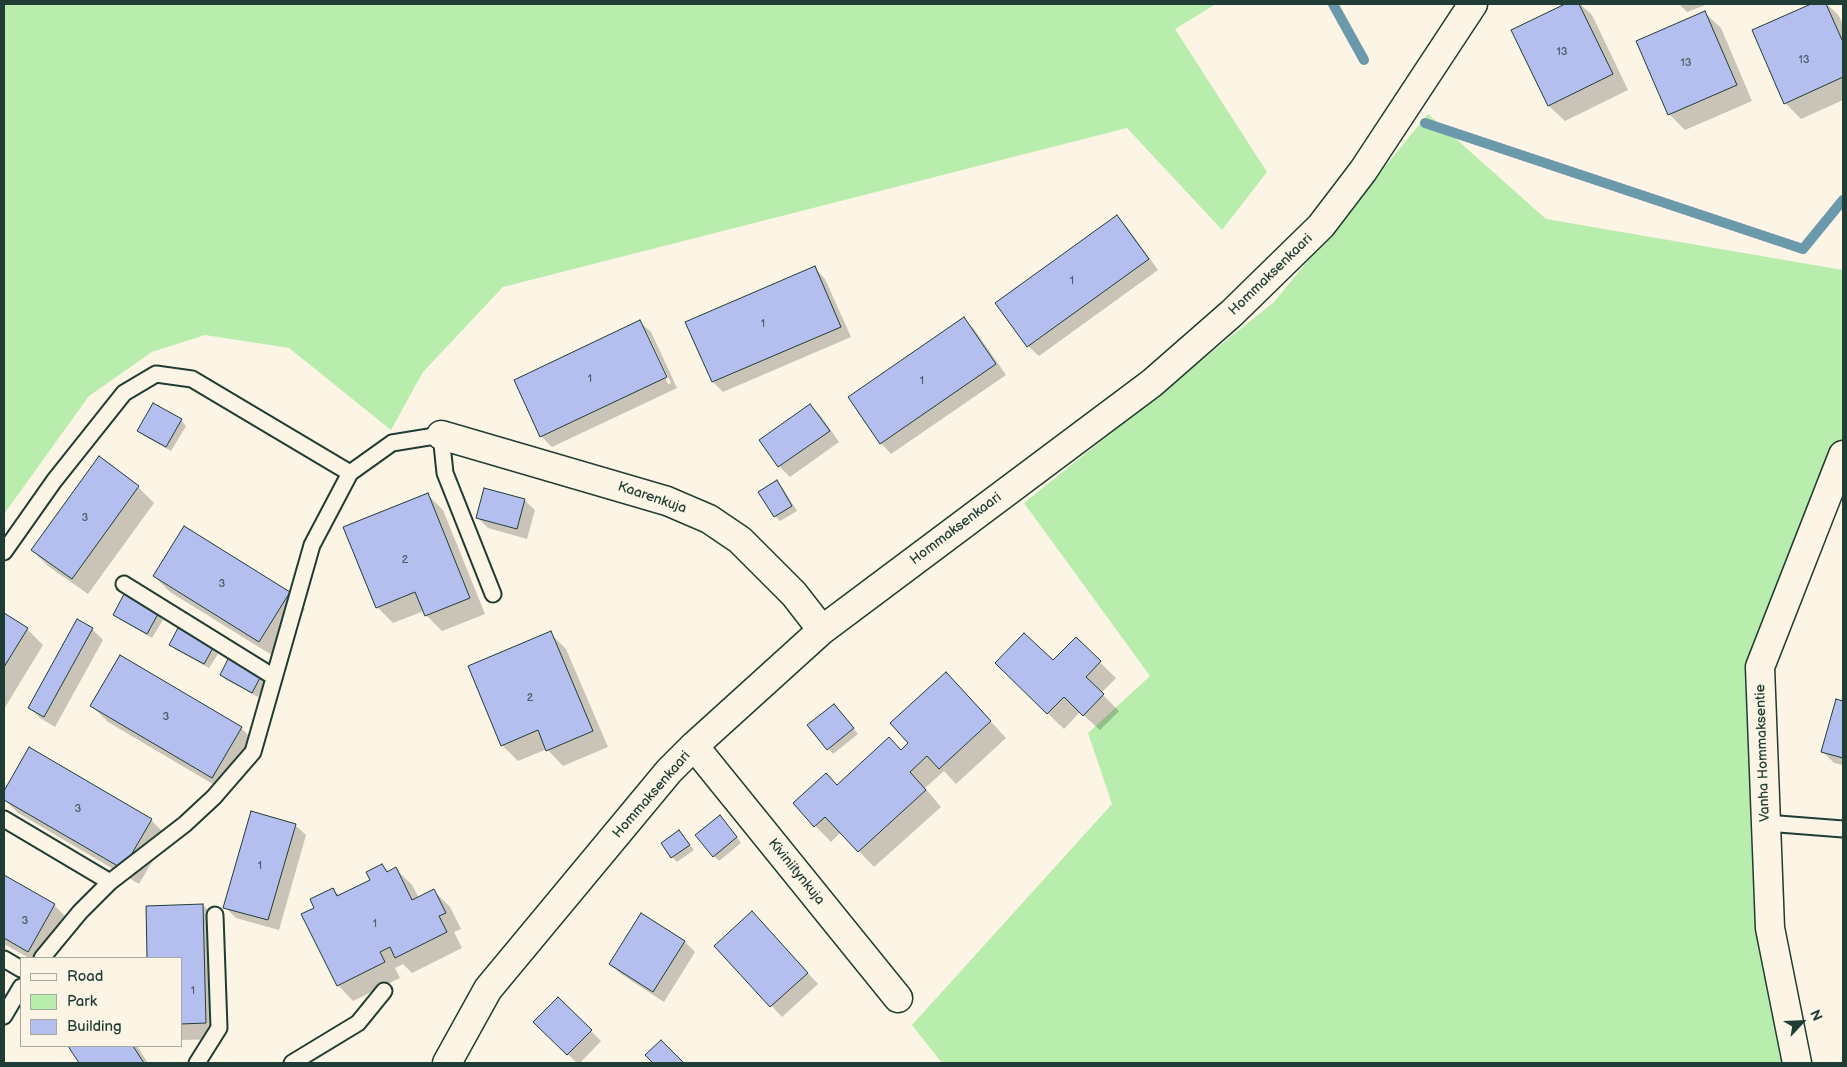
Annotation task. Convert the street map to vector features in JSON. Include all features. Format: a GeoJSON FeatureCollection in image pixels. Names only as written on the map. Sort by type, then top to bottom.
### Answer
{"type":"FeatureCollection","features":[{"type":"Feature","properties":{"kind":"street","name":"Hommaksenkaari"},"geometry":{"type":"LineString","coordinates":[[446,1063],[488,989],[669,771],[694,746],[822,630],[1152,383],[1232,313],[1321,226],[1363,171],[1473,4]]}},
{"type":"Feature","properties":{"kind":"street","name":"Kaarenkuja"},"geometry":{"type":"LineString","coordinates":[[441,435],[667,501],[709,519],[747,546],[794,594],[822,630]]}},
{"type":"Feature","properties":{"kind":"street","name":"Vanha Hommaksentie"},"geometry":{"type":"LineString","coordinates":[[1798,1063],[1770,928],[1760,667],[1843,455]]}},
{"type":"Feature","properties":{"kind":"street","name":"Kiviniitynkuja"},"geometry":{"type":"LineString","coordinates":[[694,746],[898,998]]}},
{"type":"Feature","properties":{"kind":"lane"},"geometry":{"type":"LineString","coordinates":[[4,552],[54,481],[124,393],[156,374],[192,379],[350,473]]}},
{"type":"Feature","properties":{"kind":"lane"},"geometry":{"type":"LineString","coordinates":[[43,957],[80,912],[110,882],[185,824],[214,797],[253,752],[312,545],[350,473],[392,444],[441,435],[445,473],[493,594]]}},
{"type":"Feature","properties":{"kind":"lane"},"geometry":{"type":"LineString","coordinates":[[124,584],[274,677]]}},
{"type":"Feature","properties":{"kind":"lane"},"geometry":{"type":"LineString","coordinates":[[4,819],[110,882]]}},
{"type":"Feature","properties":{"kind":"lane"},"geometry":{"type":"LineString","coordinates":[[1766,823],[1843,829]]}},
{"type":"Feature","properties":{"kind":"lane"},"geometry":{"type":"LineString","coordinates":[[197,1063],[219,1028],[215,915]]}},
{"type":"Feature","properties":{"kind":"lane"},"geometry":{"type":"LineString","coordinates":[[4,959],[20,968]]}},
{"type":"Feature","properties":{"kind":"lane"},"geometry":{"type":"LineString","coordinates":[[4,1016],[20,989]]}},
{"type":"Feature","properties":{"kind":"lane"},"geometry":{"type":"LineString","coordinates":[[292,1063],[358,1023],[384,991]]}},
{"type":"Feature","properties":{"kind":"green space"},"geometry":{"type":"Polygon","coordinates":[[[4,4],[1216,4],[1175,29],[1267,172],[1222,230],[1127,128],[503,287],[423,372],[391,430],[289,348],[205,335],[152,352],[89,396],[4,514],[4,4]]]}},
{"type":"Feature","properties":{"kind":"green space"},"geometry":{"type":"Polygon","coordinates":[[[1428,114],[1546,219],[1843,270],[1843,455],[1760,667],[1770,928],[1797,1063],[942,1063],[912,1025],[1112,804],[1088,733],[1150,676],[1024,503],[1274,302],[1428,114]]]}},
{"type":"Feature","properties":{"kind":"building"},"geometry":{"type":"Polygon","coordinates":[[[1565,4],[1579,4],[1613,74],[1548,106],[1511,30],[1565,4]]]}},
{"type":"Feature","properties":{"kind":"building"},"geometry":{"type":"Polygon","coordinates":[[[1811,4],[1826,4],[1843,42],[1843,77],[1784,104],[1752,30],[1811,4]]]}},
{"type":"Feature","properties":{"kind":"building"},"geometry":{"type":"Polygon","coordinates":[[[1705,11],[1737,85],[1668,115],[1636,41],[1705,11]]]}},
{"type":"Feature","properties":{"kind":"building"},"geometry":{"type":"Polygon","coordinates":[[[1117,215],[1149,259],[1027,347],[995,303],[1117,215]]]}},
{"type":"Feature","properties":{"kind":"building"},"geometry":{"type":"Polygon","coordinates":[[[815,266],[841,327],[712,382],[685,322],[815,266]]]}},
{"type":"Feature","properties":{"kind":"building"},"geometry":{"type":"Polygon","coordinates":[[[964,317],[996,364],[880,444],[848,397],[964,317]]]}},
{"type":"Feature","properties":{"kind":"building"},"geometry":{"type":"Polygon","coordinates":[[[640,320],[667,377],[540,437],[514,380],[640,320]]]}},
{"type":"Feature","properties":{"kind":"building"},"geometry":{"type":"Polygon","coordinates":[[[153,403],[182,419],[166,447],[137,431],[153,403]]]}},
{"type":"Feature","properties":{"kind":"building"},"geometry":{"type":"Polygon","coordinates":[[[810,404],[830,431],[778,467],[759,440],[810,404]]]}},
{"type":"Feature","properties":{"kind":"building"},"geometry":{"type":"Polygon","coordinates":[[[99,456],[139,486],[72,579],[31,550],[99,456]]]}},
{"type":"Feature","properties":{"kind":"building"},"geometry":{"type":"Polygon","coordinates":[[[777,480],[792,506],[774,517],[758,492],[777,480]]]}},
{"type":"Feature","properties":{"kind":"building"},"geometry":{"type":"Polygon","coordinates":[[[484,488],[525,499],[517,529],[476,518],[484,488]]]}},
{"type":"Feature","properties":{"kind":"building"},"geometry":{"type":"Polygon","coordinates":[[[428,493],[470,598],[425,616],[415,592],[376,608],[343,527],[428,493]]]}},
{"type":"Feature","properties":{"kind":"building"},"geometry":{"type":"Polygon","coordinates":[[[184,526],[290,592],[259,642],[153,576],[184,526]]]}},
{"type":"Feature","properties":{"kind":"building"},"geometry":{"type":"Polygon","coordinates":[[[124,594],[158,614],[147,634],[113,615],[124,594]]]}},
{"type":"Feature","properties":{"kind":"building"},"geometry":{"type":"Polygon","coordinates":[[[4,613],[28,628],[4,667],[4,613]]]}},
{"type":"Feature","properties":{"kind":"building"},"geometry":{"type":"Polygon","coordinates":[[[77,619],[93,628],[44,717],[28,708],[77,619]]]}},
{"type":"Feature","properties":{"kind":"building"},"geometry":{"type":"Polygon","coordinates":[[[178,628],[213,648],[204,664],[169,645],[178,628]]]}},
{"type":"Feature","properties":{"kind":"building"},"geometry":{"type":"Polygon","coordinates":[[[551,631],[593,731],[546,751],[538,730],[501,746],[468,666],[551,631]]]}},
{"type":"Feature","properties":{"kind":"building"},"geometry":{"type":"Polygon","coordinates":[[[1024,633],[1053,660],[1076,637],[1101,661],[1086,677],[1104,694],[1083,716],[1064,697],[1047,714],[995,663],[1024,633]]]}},
{"type":"Feature","properties":{"kind":"building"},"geometry":{"type":"Polygon","coordinates":[[[120,655],[242,727],[212,778],[90,706],[120,655]]]}},
{"type":"Feature","properties":{"kind":"building"},"geometry":{"type":"Polygon","coordinates":[[[229,657],[262,674],[252,693],[220,675],[229,657]]]}},
{"type":"Feature","properties":{"kind":"building"},"geometry":{"type":"Polygon","coordinates":[[[946,672],[991,721],[939,769],[927,756],[910,772],[926,790],[858,852],[825,817],[814,827],[793,803],[826,773],[837,785],[889,737],[901,750],[908,743],[890,723],[946,672]]]}},
{"type":"Feature","properties":{"kind":"building"},"geometry":{"type":"Polygon","coordinates":[[[1836,699],[1843,701],[1843,758],[1821,752],[1836,699]]]}},
{"type":"Feature","properties":{"kind":"building"},"geometry":{"type":"Polygon","coordinates":[[[834,704],[854,728],[827,750],[807,725],[834,704]]]}},
{"type":"Feature","properties":{"kind":"building"},"geometry":{"type":"Polygon","coordinates":[[[29,747],[152,819],[123,869],[4,800],[4,791],[29,747]]]}},
{"type":"Feature","properties":{"kind":"building"},"geometry":{"type":"Polygon","coordinates":[[[251,811],[296,824],[268,920],[223,908],[251,811]]]}},
{"type":"Feature","properties":{"kind":"building"},"geometry":{"type":"Polygon","coordinates":[[[720,815],[737,837],[713,857],[695,835],[720,815]]]}},
{"type":"Feature","properties":{"kind":"building"},"geometry":{"type":"Polygon","coordinates":[[[679,830],[690,845],[671,858],[661,843],[679,830]]]}},
{"type":"Feature","properties":{"kind":"building"},"geometry":{"type":"Polygon","coordinates":[[[382,864],[387,872],[396,867],[412,900],[434,889],[446,913],[439,916],[447,932],[395,958],[390,947],[380,952],[385,962],[337,986],[301,914],[314,908],[310,899],[333,888],[337,896],[370,880],[366,872],[382,864]]]}},
{"type":"Feature","properties":{"kind":"building"},"geometry":{"type":"Polygon","coordinates":[[[4,875],[55,904],[28,952],[4,938],[4,875]]]}},
{"type":"Feature","properties":{"kind":"building"},"geometry":{"type":"Polygon","coordinates":[[[203,904],[206,1023],[182,1024],[182,957],[147,957],[146,906],[203,904]]]}},
{"type":"Feature","properties":{"kind":"building"},"geometry":{"type":"Polygon","coordinates":[[[752,911],[808,973],[770,1007],[714,946],[752,911]]]}},
{"type":"Feature","properties":{"kind":"building"},"geometry":{"type":"Polygon","coordinates":[[[641,913],[685,941],[653,992],[609,964],[641,913]]]}},
{"type":"Feature","properties":{"kind":"building"},"geometry":{"type":"Polygon","coordinates":[[[558,997],[592,1030],[567,1055],[533,1022],[558,997]]]}},
{"type":"Feature","properties":{"kind":"building"},"geometry":{"type":"Polygon","coordinates":[[[661,1040],[684,1063],[653,1063],[645,1055],[661,1040]]]}},
{"type":"Feature","properties":{"kind":"building"},"geometry":{"type":"Polygon","coordinates":[[[69,1047],[134,1047],[144,1063],[79,1063],[69,1047]]]}},
{"type":"Feature","properties":{"kind":"waterway"},"geometry":{"type":"LineString","coordinates":[[1333,4],[1364,60]]}},
{"type":"Feature","properties":{"kind":"waterway"},"geometry":{"type":"LineString","coordinates":[[1425,123],[1803,249],[1843,200]]}}]}
